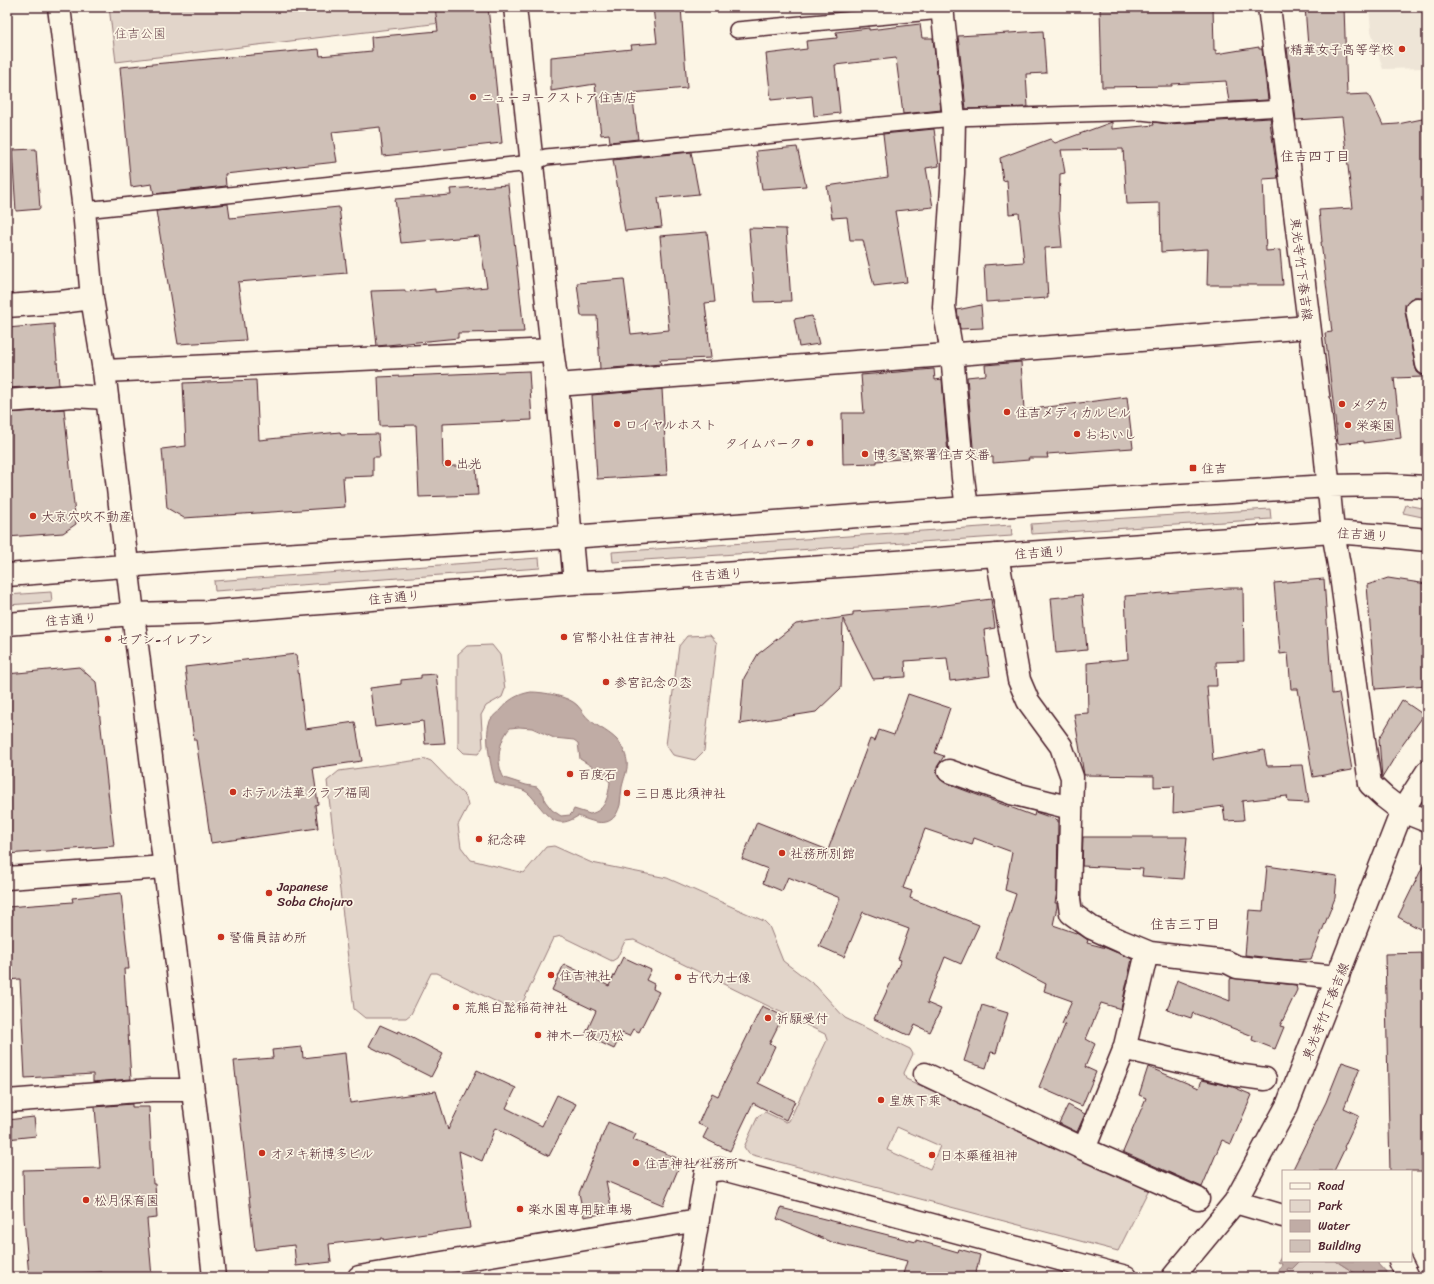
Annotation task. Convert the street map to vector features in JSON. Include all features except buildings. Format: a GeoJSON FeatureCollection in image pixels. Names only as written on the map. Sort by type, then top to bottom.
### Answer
{"type":"FeatureCollection","features":[{"type":"Feature","properties":{"kind":"street"},"geometry":{"type":"LineString","coordinates":[[59,7],[84,210],[92,298],[104,371],[132,614],[165,867],[214,1277]]}},
{"type":"Feature","properties":{"kind":"street"},"geometry":{"type":"LineString","coordinates":[[515,7],[552,350],[557,384],[576,583]]}},
{"type":"Feature","properties":{"kind":"street","name":"東光寺竹下春吉線"},"geometry":{"type":"LineString","coordinates":[[1269,7],[1329,486],[1333,532],[1341,576],[1370,784],[1402,811],[1427,821]]}},
{"type":"Feature","properties":{"kind":"street"},"geometry":{"type":"LineString","coordinates":[[942,9],[954,118],[953,173],[944,307],[952,354],[967,508]]}},
{"type":"Feature","properties":{"kind":"street"},"geometry":{"type":"LineString","coordinates":[[7,306],[92,298]]}},
{"type":"Feature","properties":{"kind":"street"},"geometry":{"type":"LineString","coordinates":[[1417,309],[1427,364]]}},
{"type":"Feature","properties":{"kind":"street"},"geometry":{"type":"LineString","coordinates":[[557,384],[1309,327]]}},
{"type":"Feature","properties":{"kind":"street"},"geometry":{"type":"LineString","coordinates":[[104,371],[552,350]]}},
{"type":"Feature","properties":{"kind":"street"},"geometry":{"type":"LineString","coordinates":[[7,401],[73,396],[107,398]]}},
{"type":"Feature","properties":{"kind":"street"},"geometry":{"type":"LineString","coordinates":[[7,575],[203,560],[967,508],[1329,486],[1387,484],[1427,487]]}},
{"type":"Feature","properties":{"kind":"street","name":"住吉通り"},"geometry":{"type":"LineString","coordinates":[[7,624],[132,614],[207,612],[576,583],[614,582],[1333,532],[1427,540]]}},
{"type":"Feature","properties":{"kind":"street"},"geometry":{"type":"LineString","coordinates":[[997,555],[1019,680],[1028,701],[1061,746],[1072,777],[1069,899],[1072,913],[1092,928],[1120,942],[1147,952],[1227,962],[1237,967],[1338,978]]}},
{"type":"Feature","properties":{"kind":"street"},"geometry":{"type":"LineString","coordinates":[[949,771],[1011,793],[1071,808]]}},
{"type":"Feature","properties":{"kind":"street","name":"東光寺竹下春吉線"},"geometry":{"type":"LineString","coordinates":[[1173,1277],[1235,1202],[1287,1106],[1402,811],[1427,772]]}},
{"type":"Feature","properties":{"kind":"street"},"geometry":{"type":"LineString","coordinates":[[7,878],[165,867]]}},
{"type":"Feature","properties":{"kind":"street"},"geometry":{"type":"LineString","coordinates":[[1084,1149],[1124,1048],[1147,952]]}},
{"type":"Feature","properties":{"kind":"street"},"geometry":{"type":"LineString","coordinates":[[1124,1048],[1236,1075],[1265,1079]]}},
{"type":"Feature","properties":{"kind":"street"},"geometry":{"type":"LineString","coordinates":[[925,1074],[1084,1149],[1198,1199]]}},
{"type":"Feature","properties":{"kind":"street"},"geometry":{"type":"LineString","coordinates":[[7,1101],[152,1090],[192,1090]]}},
{"type":"Feature","properties":{"kind":"street"},"geometry":{"type":"LineString","coordinates":[[688,1277],[706,1171],[723,1169],[1126,1277]]}},
{"type":"Feature","properties":{"kind":"street"},"geometry":{"type":"LineString","coordinates":[[1235,1202],[1282,1216]]}},
{"type":"Feature","properties":{"kind":"street"},"geometry":{"type":"LineString","coordinates":[[360,1277],[698,1220]]}},
{"type":"Feature","properties":{"kind":"street"},"geometry":{"type":"LineString","coordinates":[[1400,1262],[1408,1277]]}},
{"type":"Feature","properties":{"kind":"lane"},"geometry":{"type":"LineString","coordinates":[[737,30],[942,9]]}},
{"type":"Feature","properties":{"kind":"lane"},"geometry":{"type":"LineString","coordinates":[[84,210],[532,163],[546,157],[954,118],[1141,112],[1168,115],[1282,108]]}},
{"type":"Feature","properties":{"kind":"shaded area","name":"精華女子高等学校"},"geometry":{"type":"Polygon","coordinates":[[[1369,7],[1427,7],[1427,68],[1383,69],[1371,31],[1369,7]]]}},
{"type":"Feature","properties":{"kind":"green space","name":"住吉公園"},"geometry":{"type":"Polygon","coordinates":[[[109,7],[481,7],[482,18],[116,62],[109,7]]]}},
{"type":"Feature","properties":{"kind":"green space"},"geometry":{"type":"Polygon","coordinates":[[[1406,505],[1427,509],[1427,518],[1403,513],[1406,505]]]}},
{"type":"Feature","properties":{"kind":"green space"},"geometry":{"type":"Polygon","coordinates":[[[1270,509],[1271,519],[1032,534],[1031,524],[1270,509]]]}},
{"type":"Feature","properties":{"kind":"green space"},"geometry":{"type":"Polygon","coordinates":[[[1011,525],[1012,536],[613,562],[612,552],[1011,525]]]}},
{"type":"Feature","properties":{"kind":"green space"},"geometry":{"type":"Polygon","coordinates":[[[539,558],[540,568],[215,591],[214,581],[539,558]]]}},
{"type":"Feature","properties":{"kind":"green space"},"geometry":{"type":"Polygon","coordinates":[[[51,592],[52,602],[7,605],[7,595],[51,592]]]}},
{"type":"Feature","properties":{"kind":"green space"},"geometry":{"type":"Polygon","coordinates":[[[710,635],[717,643],[704,751],[695,760],[673,755],[666,745],[679,646],[687,636],[710,635]]]}},
{"type":"Feature","properties":{"kind":"green space"},"geometry":{"type":"Polygon","coordinates":[[[492,645],[500,655],[505,689],[502,697],[486,706],[481,715],[483,747],[478,754],[464,753],[458,747],[458,654],[467,646],[492,645]]]}},
{"type":"Feature","properties":{"kind":"green space"},"geometry":{"type":"Polygon","coordinates":[[[426,759],[431,761],[466,797],[468,806],[458,825],[461,847],[471,860],[524,873],[546,847],[554,846],[592,863],[667,878],[764,921],[769,926],[783,961],[816,986],[845,1018],[910,1049],[913,1054],[904,1073],[906,1079],[1047,1143],[1150,1187],[1118,1251],[749,1154],[744,1147],[758,1116],[765,1112],[786,1122],[789,1121],[827,1040],[825,1034],[634,940],[625,941],[617,958],[612,961],[561,936],[553,938],[522,1004],[511,1009],[437,973],[431,973],[411,1014],[406,1018],[365,1018],[354,1009],[327,781],[339,771],[426,759]],[[897,1127],[887,1150],[930,1169],[940,1146],[897,1127]]]}},
{"type":"Feature","properties":{"kind":"green space"},"geometry":{"type":"Polygon","coordinates":[[[1299,1262],[1338,1262],[1361,1277],[1284,1276],[1288,1267],[1292,1269],[1299,1262]]]}},
{"type":"Feature","properties":{"kind":"water"},"geometry":{"type":"Polygon","coordinates":[[[526,693],[542,693],[568,699],[577,705],[589,719],[613,736],[620,744],[627,760],[627,768],[622,787],[620,805],[613,818],[608,821],[597,822],[578,816],[571,820],[559,822],[549,817],[526,792],[518,788],[503,786],[495,782],[488,750],[488,732],[491,719],[506,703],[526,693]],[[510,728],[506,733],[501,745],[499,759],[501,772],[504,778],[537,787],[544,795],[545,801],[552,810],[561,816],[570,815],[574,809],[590,814],[600,809],[607,798],[610,782],[596,769],[580,759],[578,743],[574,740],[554,738],[532,728],[510,728]]]}},
{"type":"Feature","properties":{"kind":"water"},"geometry":{"type":"Polygon","coordinates":[[[1282,1256],[1282,1262],[1299,1262],[1292,1269],[1288,1268],[1284,1276],[1285,1277],[1271,1277],[1274,1272],[1277,1274],[1282,1264],[1278,1262],[1282,1256]]]}},
{"type":"Feature","properties":{"kind":"water"},"geometry":{"type":"Polygon","coordinates":[[[1338,1262],[1377,1262],[1391,1277],[1361,1277],[1338,1262]]]}},
{"type":"Feature","properties":{"kind":"place","name":"精華女子高等学校"},"geometry":{"type":"Point","coordinates":[1402,49]}},
{"type":"Feature","properties":{"kind":"place","name":"ニューヨークストア住吉店"},"geometry":{"type":"Point","coordinates":[473,97]}},
{"type":"Feature","properties":{"kind":"place","name":"メダカ"},"geometry":{"type":"Point","coordinates":[1342,404]}},
{"type":"Feature","properties":{"kind":"place","name":"住吉メディカルビル"},"geometry":{"type":"Point","coordinates":[1007,412]}},
{"type":"Feature","properties":{"kind":"place","name":"ロイヤルホスト"},"geometry":{"type":"Point","coordinates":[617,424]}},
{"type":"Feature","properties":{"kind":"place","name":"栄楽園"},"geometry":{"type":"Point","coordinates":[1348,425]}},
{"type":"Feature","properties":{"kind":"place","name":"おおいし"},"geometry":{"type":"Point","coordinates":[1077,434]}},
{"type":"Feature","properties":{"kind":"place","name":"タイムパーク"},"geometry":{"type":"Point","coordinates":[810,443]}},
{"type":"Feature","properties":{"kind":"place","name":"博多警察署住吉交番"},"geometry":{"type":"Point","coordinates":[865,454]}},
{"type":"Feature","properties":{"kind":"place","name":"出光"},"geometry":{"type":"Point","coordinates":[448,463]}},
{"type":"Feature","properties":{"kind":"place","name":"住吉"},"geometry":{"type":"Point","coordinates":[1193,468]}},
{"type":"Feature","properties":{"kind":"place","name":"大京穴吹不動産"},"geometry":{"type":"Point","coordinates":[33,516]}},
{"type":"Feature","properties":{"kind":"place","name":"官幣小社住吉神社"},"geometry":{"type":"Point","coordinates":[564,637]}},
{"type":"Feature","properties":{"kind":"place","name":"セブン-イレブン"},"geometry":{"type":"Point","coordinates":[108,639]}},
{"type":"Feature","properties":{"kind":"place","name":"参宮記念の枩"},"geometry":{"type":"Point","coordinates":[606,682]}},
{"type":"Feature","properties":{"kind":"place","name":"百度石"},"geometry":{"type":"Point","coordinates":[570,774]}},
{"type":"Feature","properties":{"kind":"place","name":"ホテル法華クラブ福岡"},"geometry":{"type":"Point","coordinates":[233,792]}},
{"type":"Feature","properties":{"kind":"place","name":"三日惠比須神社"},"geometry":{"type":"Point","coordinates":[627,793]}},
{"type":"Feature","properties":{"kind":"place","name":"紀念碑"},"geometry":{"type":"Point","coordinates":[479,839]}},
{"type":"Feature","properties":{"kind":"place","name":"社務所別館"},"geometry":{"type":"Point","coordinates":[782,853]}},
{"type":"Feature","properties":{"kind":"place","name":"Japanese Soba Chojuro"},"geometry":{"type":"Point","coordinates":[269,893]}},
{"type":"Feature","properties":{"kind":"place","name":"警備員詰め所"},"geometry":{"type":"Point","coordinates":[221,937]}},
{"type":"Feature","properties":{"kind":"place","name":"住吉神社"},"geometry":{"type":"Point","coordinates":[551,975]}},
{"type":"Feature","properties":{"kind":"place","name":"古代力士像"},"geometry":{"type":"Point","coordinates":[678,977]}},
{"type":"Feature","properties":{"kind":"place","name":"荒熊白髭稲荷神社"},"geometry":{"type":"Point","coordinates":[456,1007]}},
{"type":"Feature","properties":{"kind":"place","name":"祈願受付"},"geometry":{"type":"Point","coordinates":[768,1018]}},
{"type":"Feature","properties":{"kind":"place","name":"神木一夜乃松"},"geometry":{"type":"Point","coordinates":[538,1035]}},
{"type":"Feature","properties":{"kind":"place","name":"皇族下乘"},"geometry":{"type":"Point","coordinates":[881,1100]}},
{"type":"Feature","properties":{"kind":"place","name":"オヌキ新博多ビル"},"geometry":{"type":"Point","coordinates":[262,1153]}},
{"type":"Feature","properties":{"kind":"place","name":"日本藥種祖神"},"geometry":{"type":"Point","coordinates":[932,1155]}},
{"type":"Feature","properties":{"kind":"place","name":"住吉神社 社務所"},"geometry":{"type":"Point","coordinates":[636,1163]}},
{"type":"Feature","properties":{"kind":"place","name":"松月保育園"},"geometry":{"type":"Point","coordinates":[86,1200]}},
{"type":"Feature","properties":{"kind":"place","name":"楽水園専用駐車場"},"geometry":{"type":"Point","coordinates":[520,1209]}},
{"type":"Feature","properties":{"kind":"district","name":"住吉四丁目"},"geometry":{"type":"Point","coordinates":[1315,156]}},
{"type":"Feature","properties":{"kind":"district","name":"住吉三丁目"},"geometry":{"type":"Point","coordinates":[1185,924]}}]}
